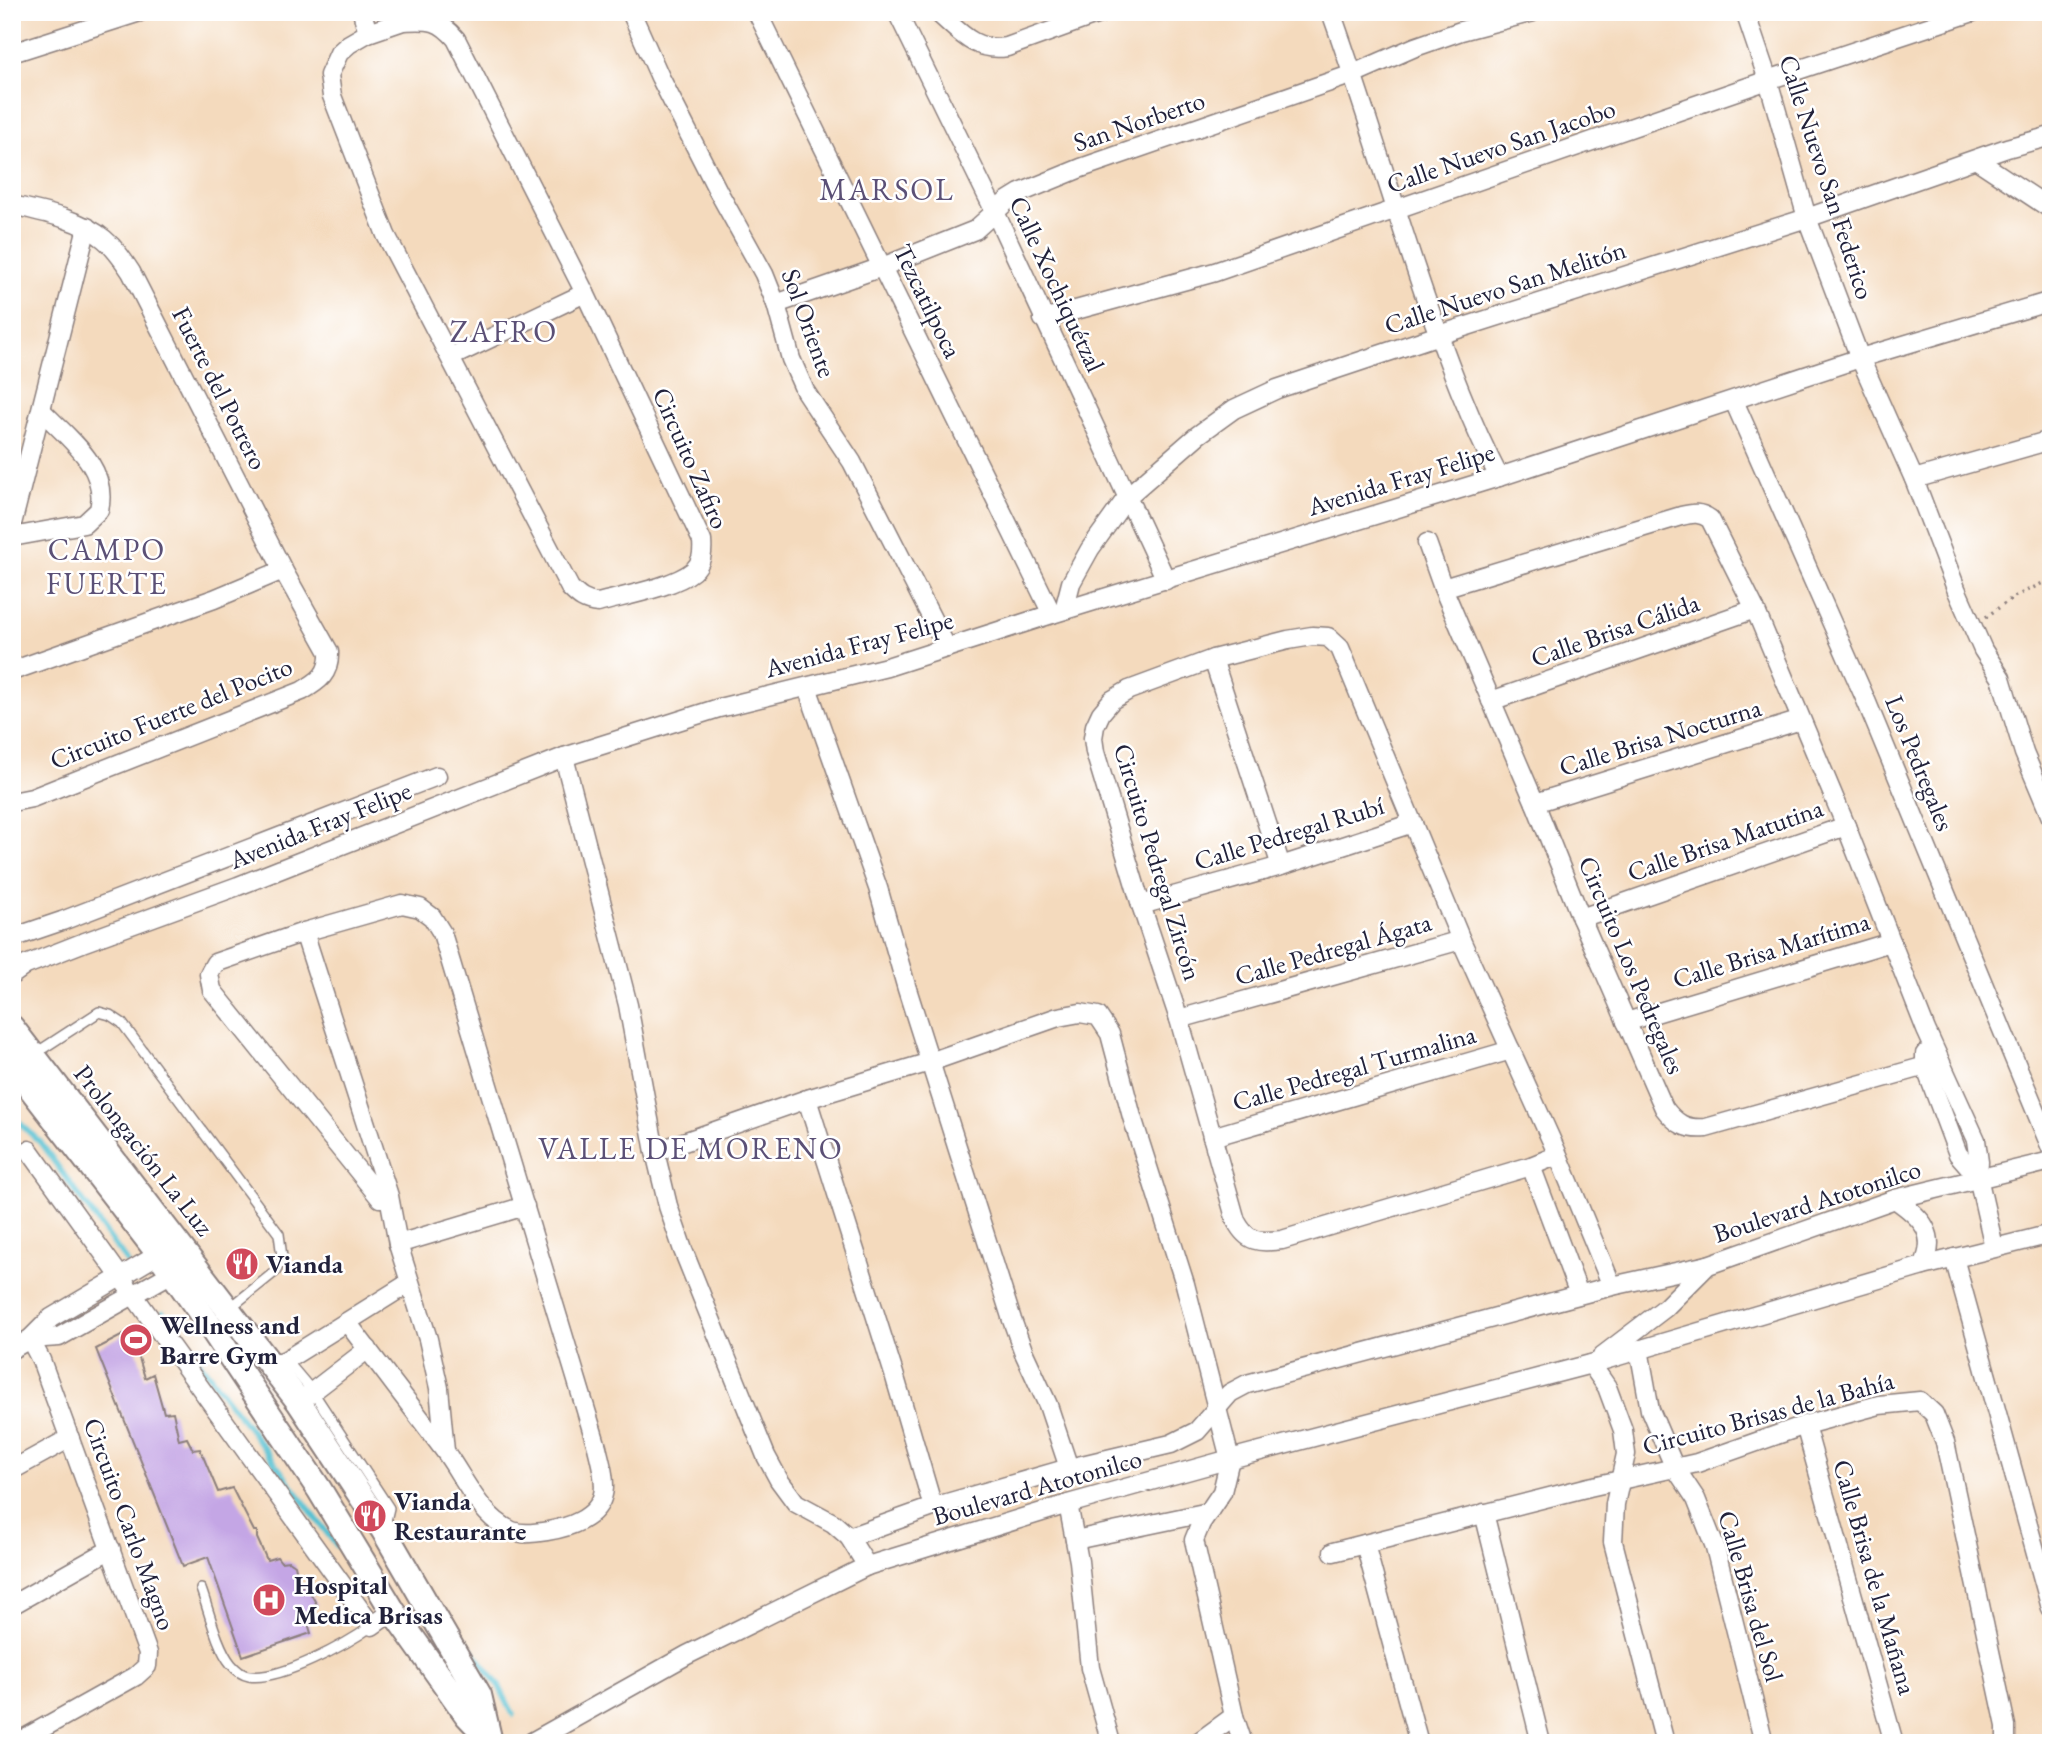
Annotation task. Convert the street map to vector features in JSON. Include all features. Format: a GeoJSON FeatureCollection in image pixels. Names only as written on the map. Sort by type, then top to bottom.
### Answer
{"type":"FeatureCollection","features":[{"type":"Feature","properties":{"kind":"main road","name":"Prolongación La Luz"},"geometry":{"type":"LineString","coordinates":[[12,1028],[22,1060],[275,1421],[393,1611],[467,1715],[491,1740]]}},
{"type":"Feature","properties":{"kind":"main road","name":"Prolongación La Luz"},"geometry":{"type":"LineString","coordinates":[[22,1060],[228,1309],[279,1363],[306,1397],[479,1695],[491,1740]]}},
{"type":"Feature","properties":{"kind":"street"},"geometry":{"type":"LineString","coordinates":[[12,53],[140,12]]}},
{"type":"Feature","properties":{"kind":"street"},"geometry":{"type":"LineString","coordinates":[[362,12],[368,33]]}},
{"type":"Feature","properties":{"kind":"street","name":"Sol Oriente"},"geometry":{"type":"LineString","coordinates":[[631,12],[660,77],[764,274],[776,304],[791,359],[805,391],[852,462],[947,648]]}},
{"type":"Feature","properties":{"kind":"street","name":"Tezcatilpoca"},"geometry":{"type":"LineString","coordinates":[[757,12],[882,267],[1058,612]]}},
{"type":"Feature","properties":{"kind":"street","name":"Calle Xochiquétzal"},"geometry":{"type":"LineString","coordinates":[[897,12],[995,212],[1166,580]]}},
{"type":"Feature","properties":{"kind":"street"},"geometry":{"type":"LineString","coordinates":[[937,12],[981,47],[993,49],[1007,47],[1104,12]]}},
{"type":"Feature","properties":{"kind":"street"},"geometry":{"type":"LineString","coordinates":[[1331,12],[1395,211],[1463,402],[1499,477]]}},
{"type":"Feature","properties":{"kind":"street","name":"San Norberto"},"geometry":{"type":"LineString","coordinates":[[776,304],[882,267],[975,230],[1020,193],[1081,168],[1353,74],[1483,18],[1533,12]]}},
{"type":"Feature","properties":{"kind":"street","name":"Calle Nuevo San Federico"},"geometry":{"type":"LineString","coordinates":[[1745,12],[1769,80],[1807,218],[1860,358],[1914,479],[1957,591],[1983,649],[2001,678],[2024,753],[2051,817]]}},
{"type":"Feature","properties":{"kind":"street","name":"Calle Nuevo San Jacobo"},"geometry":{"type":"LineString","coordinates":[[1043,319],[1215,272],[1973,12]]}},
{"type":"Feature","properties":{"kind":"street","name":"Circuito Zafiro"},"geometry":{"type":"LineString","coordinates":[[402,17],[444,25],[456,38],[585,293],[702,541],[703,553],[699,564],[678,581],[598,603],[579,598],[562,575],[386,235],[332,96],[329,75],[339,53],[349,44],[402,17]]}},
{"type":"Feature","properties":{"kind":"street","name":"Calle Nuevo San Melitón"},"geometry":{"type":"LineString","coordinates":[[1058,612],[1070,583],[1104,527],[1128,496],[1198,435],[1234,410],[1277,389],[1807,218],[2051,136]]}},
{"type":"Feature","properties":{"kind":"street"},"geometry":{"type":"LineString","coordinates":[[1977,160],[2051,209]]}},
{"type":"Feature","properties":{"kind":"street","name":"Fuerte del Potrero"},"geometry":{"type":"LineString","coordinates":[[12,205],[87,227],[118,253],[131,272],[283,570],[329,653]]}},
{"type":"Feature","properties":{"kind":"street"},"geometry":{"type":"LineString","coordinates":[[12,524],[87,227]]}},
{"type":"Feature","properties":{"kind":"street"},"geometry":{"type":"LineString","coordinates":[[451,358],[585,293]]}},
{"type":"Feature","properties":{"kind":"street","name":"Avenida Fray Felipe"},"geometry":{"type":"LineString","coordinates":[[12,975],[26,965],[239,886],[564,757],[719,708],[887,667],[1499,477],[1860,358],[2051,301]]}},
{"type":"Feature","properties":{"kind":"street","name":"Los Pedregales"},"geometry":{"type":"LineString","coordinates":[[1734,401],[1865,698],[2051,1148]]}},
{"type":"Feature","properties":{"kind":"street"},"geometry":{"type":"LineString","coordinates":[[12,537],[85,524],[99,510],[101,486],[96,471],[42,411]]}},
{"type":"Feature","properties":{"kind":"street"},"geometry":{"type":"LineString","coordinates":[[1914,479],[2051,440]]}},
{"type":"Feature","properties":{"kind":"street"},"geometry":{"type":"LineString","coordinates":[[1443,588],[1694,513],[1703,514],[1715,527],[1755,609],[1846,826],[1926,1030],[1932,1064],[1976,1140],[1978,1177],[1994,1247]]}},
{"type":"Feature","properties":{"kind":"street","name":"Circuito Los Pedregales"},"geometry":{"type":"LineString","coordinates":[[1427,543],[1443,588],[1581,918],[1664,1108],[1672,1119],[1692,1129],[1706,1128],[1932,1064]]}},
{"type":"Feature","properties":{"kind":"street"},"geometry":{"type":"LineString","coordinates":[[12,671],[214,599],[283,570]]}},
{"type":"Feature","properties":{"kind":"street","name":"Calle Brisa Cálida"},"geometry":{"type":"LineString","coordinates":[[1491,701],[1755,609]]}},
{"type":"Feature","properties":{"kind":"street","name":"Circuito Pedregal Zircón"},"geometry":{"type":"LineString","coordinates":[[1558,1155],[1531,1166],[1282,1241],[1263,1242],[1242,1233],[1236,1222],[1179,1019],[1095,752],[1095,726],[1112,701],[1129,690],[1213,659],[1288,640],[1311,636],[1328,637],[1345,656],[1461,940],[1558,1155],[1612,1286]]}},
{"type":"Feature","properties":{"kind":"street","name":"Circuito Fuerte del Pocito"},"geometry":{"type":"LineString","coordinates":[[12,802],[32,798],[302,691],[324,674],[329,665],[329,653]]}},
{"type":"Feature","properties":{"kind":"street"},"geometry":{"type":"LineString","coordinates":[[1213,659],[1282,866]]}},
{"type":"Feature","properties":{"kind":"street"},"geometry":{"type":"LineString","coordinates":[[807,687],[878,888],[930,1062],[1016,1331],[1048,1405],[1069,1468]]}},
{"type":"Feature","properties":{"kind":"street","name":"Calle Brisa Nocturna"},"geometry":{"type":"LineString","coordinates":[[1535,803],[1801,720]]}},
{"type":"Feature","properties":{"kind":"street"},"geometry":{"type":"LineString","coordinates":[[564,757],[628,1004],[655,1152],[682,1250],[766,1456],[779,1480],[796,1503],[833,1523],[849,1537],[867,1566]]}},
{"type":"Feature","properties":{"kind":"street","name":"Avenida Fray Felipe"},"geometry":{"type":"LineString","coordinates":[[12,937],[62,921],[437,776]]}},
{"type":"Feature","properties":{"kind":"street","name":"Calle Pedregal Rubí"},"geometry":{"type":"LineString","coordinates":[[1141,905],[1282,866],[1413,822]]}},
{"type":"Feature","properties":{"kind":"street","name":"Calle Brisa Matutina"},"geometry":{"type":"LineString","coordinates":[[1581,918],[1846,826]]}},
{"type":"Feature","properties":{"kind":"street"},"geometry":{"type":"LineString","coordinates":[[346,1322],[445,1451],[486,1511],[497,1522],[514,1531],[541,1532],[577,1522],[592,1513],[602,1502],[606,1482],[597,1447],[442,933],[432,917],[420,908],[402,904],[304,932],[215,963],[209,974],[212,990],[380,1198],[389,1196]]}},
{"type":"Feature","properties":{"kind":"street"},"geometry":{"type":"LineString","coordinates":[[304,932],[389,1196],[398,1244],[428,1339],[439,1388],[445,1451]]}},
{"type":"Feature","properties":{"kind":"street","name":"Calle Pedregal Ágata"},"geometry":{"type":"LineString","coordinates":[[1179,1019],[1461,940]]}},
{"type":"Feature","properties":{"kind":"street","name":"Calle Brisa Marítima"},"geometry":{"type":"LineString","coordinates":[[1626,1022],[1891,942]]}},
{"type":"Feature","properties":{"kind":"street"},"geometry":{"type":"LineString","coordinates":[[655,1152],[1058,1017],[1090,1013],[1098,1016],[1110,1034],[1132,1117],[1185,1284],[1230,1459],[1222,1492],[1201,1523],[1194,1540],[1194,1550],[1242,1743]]}},
{"type":"Feature","properties":{"kind":"street","name":"Calle Pedregal Turmalina"},"geometry":{"type":"LineString","coordinates":[[1212,1137],[1511,1050]]}},
{"type":"Feature","properties":{"kind":"street"},"geometry":{"type":"LineString","coordinates":[[807,1099],[902,1399],[933,1507]]}},
{"type":"Feature","properties":{"kind":"street"},"geometry":{"type":"LineString","coordinates":[[29,1150],[372,1626],[393,1611]]}},
{"type":"Feature","properties":{"kind":"street","name":"Boulevard Atotonilco"},"geometry":{"type":"LineString","coordinates":[[1591,1364],[1665,1308],[1708,1265],[1895,1199],[2051,1161]]}},
{"type":"Feature","properties":{"kind":"street"},"geometry":{"type":"LineString","coordinates":[[1531,1166],[1579,1294]]}},
{"type":"Feature","properties":{"kind":"street"},"geometry":{"type":"LineString","coordinates":[[1895,1199],[1911,1210],[1925,1225],[1930,1240],[1929,1255],[1923,1266]]}},
{"type":"Feature","properties":{"kind":"street"},"geometry":{"type":"LineString","coordinates":[[398,1244],[525,1206]]}},
{"type":"Feature","properties":{"kind":"street","name":"Boulevard Atotonilco"},"geometry":{"type":"LineString","coordinates":[[530,1743],[676,1661],[867,1566],[1068,1504],[1591,1364],[1923,1266],[2051,1234]]}},
{"type":"Feature","properties":{"kind":"street"},"geometry":{"type":"LineString","coordinates":[[1954,1258],[2051,1608]]}},
{"type":"Feature","properties":{"kind":"street"},"geometry":{"type":"LineString","coordinates":[[12,1349],[30,1339],[51,1318],[121,1278],[165,1263]]}},
{"type":"Feature","properties":{"kind":"street"},"geometry":{"type":"LineString","coordinates":[[30,1339],[59,1337],[134,1296],[165,1263]]}},
{"type":"Feature","properties":{"kind":"street"},"geometry":{"type":"LineString","coordinates":[[849,1537],[933,1507],[1069,1468],[1171,1444],[1197,1431],[1230,1393],[1247,1384],[1579,1294],[1708,1265]]}},
{"type":"Feature","properties":{"kind":"street"},"geometry":{"type":"LineString","coordinates":[[279,1363],[409,1283]]}},
{"type":"Feature","properties":{"kind":"street","name":"Circuito Carlo Magno"},"geometry":{"type":"LineString","coordinates":[[16,1743],[136,1676],[147,1666],[148,1653],[71,1438],[41,1360],[30,1339]]}},
{"type":"Feature","properties":{"kind":"street"},"geometry":{"type":"LineString","coordinates":[[306,1397],[368,1349]]}},
{"type":"Feature","properties":{"kind":"street","name":"Calle Brisa del Sol"},"geometry":{"type":"LineString","coordinates":[[1639,1349],[1650,1410],[1674,1466],[1696,1499],[1715,1547],[1764,1743]]}},
{"type":"Feature","properties":{"kind":"street"},"geometry":{"type":"LineString","coordinates":[[1591,1364],[1607,1387],[1623,1430],[1626,1454],[1614,1512],[1613,1542],[1665,1743]]}},
{"type":"Feature","properties":{"kind":"street","name":"Circuito Brisas de la Bahía"},"geometry":{"type":"LineString","coordinates":[[1332,1552],[1697,1462],[1805,1425],[1902,1401],[1920,1401],[1934,1414],[1945,1442],[2006,1727],[2006,1743]]}},
{"type":"Feature","properties":{"kind":"street","name":"Calle Brisa de la Mañana"},"geometry":{"type":"LineString","coordinates":[[1805,1425],[1894,1743]]}},
{"type":"Feature","properties":{"kind":"street"},"geometry":{"type":"LineString","coordinates":[[12,1470],[71,1438]]}},
{"type":"Feature","properties":{"kind":"street"},"geometry":{"type":"LineString","coordinates":[[1068,1504],[1075,1540],[1090,1668],[1111,1743]]}},
{"type":"Feature","properties":{"kind":"street"},"geometry":{"type":"LineString","coordinates":[[1075,1540],[1209,1512]]}},
{"type":"Feature","properties":{"kind":"street"},"geometry":{"type":"LineString","coordinates":[[1484,1513],[1541,1743]]}},
{"type":"Feature","properties":{"kind":"street"},"geometry":{"type":"LineString","coordinates":[[1365,1544],[1419,1743]]}},
{"type":"Feature","properties":{"kind":"street"},"geometry":{"type":"LineString","coordinates":[[12,1605],[111,1549]]}},
{"type":"Feature","properties":{"kind":"street"},"geometry":{"type":"LineString","coordinates":[[1197,1743],[1234,1716]]}},
{"type":"Feature","properties":{"kind":"lane"},"geometry":{"type":"LineString","coordinates":[[22,1060],[99,1012],[122,1023],[279,1234],[282,1257],[276,1271],[228,1309]]}},
{"type":"Feature","properties":{"kind":"lane"},"geometry":{"type":"LineString","coordinates":[[201,1589],[231,1664],[244,1675],[251,1677],[275,1673],[313,1659],[351,1641],[372,1626]]}},
{"type":"Feature","properties":{"kind":"path"},"geometry":{"type":"LineString","coordinates":[[1972,625],[2012,598],[2051,579]]}},
{"type":"Feature","properties":{"kind":"building"},"geometry":{"type":"Polygon","coordinates":[[[131,1331],[145,1378],[153,1374],[164,1413],[173,1412],[179,1440],[187,1438],[193,1450],[200,1449],[218,1492],[232,1488],[254,1531],[257,1531],[257,1538],[267,1560],[277,1557],[281,1562],[289,1561],[295,1565],[300,1587],[306,1585],[317,1605],[306,1617],[311,1633],[243,1656],[208,1557],[183,1566],[96,1349],[131,1331]]]}},
{"type":"Feature","properties":{"kind":"waterway"},"geometry":{"type":"LineString","coordinates":[[12,1116],[40,1142],[127,1262]]}},
{"type":"Feature","properties":{"kind":"waterway"},"geometry":{"type":"LineString","coordinates":[[163,1313],[336,1545],[345,1550]]}},
{"type":"Feature","properties":{"kind":"waterway"},"geometry":{"type":"LineString","coordinates":[[446,1615],[499,1686],[513,1714]]}},
{"type":"Feature","properties":{"kind":"place","name":"Vianda"},"geometry":{"type":"Point","coordinates":[242,1264]}},
{"type":"Feature","properties":{"kind":"place","name":"Wellness and Barre Gym"},"geometry":{"type":"Point","coordinates":[136,1340]}},
{"type":"Feature","properties":{"kind":"place","name":"Vianda Restaurante"},"geometry":{"type":"Point","coordinates":[370,1516]}},
{"type":"Feature","properties":{"kind":"place","name":"Hospital Medica Brisas"},"geometry":{"type":"Point","coordinates":[269,1600]}},
{"type":"Feature","properties":{"kind":"district","name":"MARSOL"},"geometry":{"type":"Point","coordinates":[887,190]}},
{"type":"Feature","properties":{"kind":"district","name":"ZAFRO"},"geometry":{"type":"Point","coordinates":[504,332]}},
{"type":"Feature","properties":{"kind":"district","name":"CAMPO FUERTE"},"geometry":{"type":"Point","coordinates":[107,567]}},
{"type":"Feature","properties":{"kind":"district","name":"VALLE DE MORENO"},"geometry":{"type":"Point","coordinates":[691,1149]}}]}
